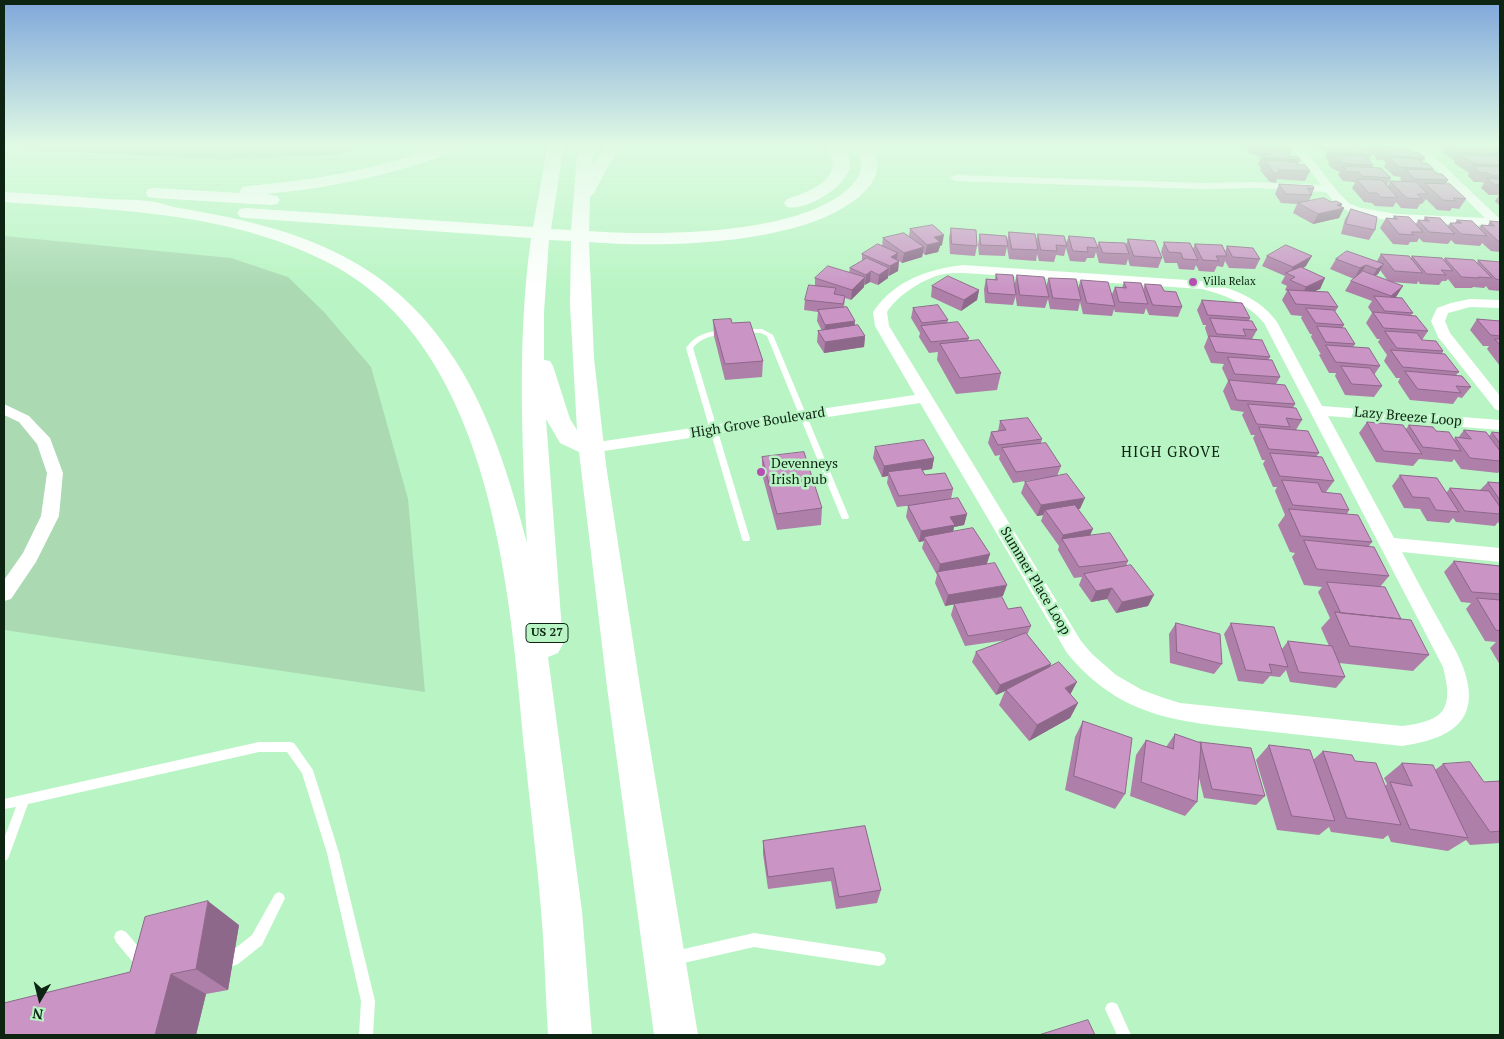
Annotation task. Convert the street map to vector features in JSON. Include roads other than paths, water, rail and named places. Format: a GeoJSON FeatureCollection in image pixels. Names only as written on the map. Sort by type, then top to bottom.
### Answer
{"type":"FeatureCollection","features":[{"type":"Feature","properties":{"kind":"highway"},"geometry":{"type":"LineString","coordinates":[[142,192],[569,214],[598,221]]}},
{"type":"Feature","properties":{"kind":"highway","name":"US 27"},"geometry":{"type":"LineString","coordinates":[[548,192],[540,250],[533,336],[536,451],[570,1035]]}},
{"type":"Feature","properties":{"kind":"highway"},"geometry":{"type":"LineString","coordinates":[[574,192],[569,214],[579,252],[580,332],[591,448],[612,610],[676,1035]]}},
{"type":"Feature","properties":{"kind":"highway"},"geometry":{"type":"LineString","coordinates":[[569,214],[583,192]]}},
{"type":"Feature","properties":{"kind":"highway"},"geometry":{"type":"LineString","coordinates":[[627,223],[706,221],[774,209],[818,192]]}},
{"type":"Feature","properties":{"kind":"highway"},"geometry":{"type":"LineString","coordinates":[[4,197],[619,239],[698,237],[748,231],[788,222],[818,212],[845,200],[854,192]]}},
{"type":"Feature","properties":{"kind":"highway"},"geometry":{"type":"LineString","coordinates":[[138,206],[246,225],[287,238],[332,256],[365,276],[398,303],[428,337],[450,372],[472,416],[492,467],[522,584],[530,635],[563,930]]}},
{"type":"Feature","properties":{"kind":"highway"},"geometry":{"type":"LineString","coordinates":[[533,336],[558,419],[569,438],[591,448]]}},
{"type":"Feature","properties":{"kind":"street"},"geometry":{"type":"LineString","coordinates":[[1334,192],[1347,207],[1364,213],[1498,222]]}},
{"type":"Feature","properties":{"kind":"street"},"geometry":{"type":"LineString","coordinates":[[1467,192],[1498,222]]}},
{"type":"Feature","properties":{"kind":"street","name":"Summer Place Loop"},"geometry":{"type":"LineString","coordinates":[[964,269],[1188,284],[1228,292],[1249,302],[1265,315],[1317,410],[1453,666],[1460,696],[1457,710],[1449,721],[1436,730],[1402,736],[1180,712],[1157,707],[1117,688],[1100,676],[1080,655],[924,398],[882,326],[880,312],[889,300],[928,275],[945,270],[964,269]]}},
{"type":"Feature","properties":{"kind":"street"},"geometry":{"type":"LineString","coordinates":[[1500,304],[1472,303],[1450,307],[1442,311],[1438,321],[1443,334],[1500,406]]}},
{"type":"Feature","properties":{"kind":"street","name":"High Grove Boulevard"},"geometry":{"type":"LineString","coordinates":[[591,448],[924,398]]}},
{"type":"Feature","properties":{"kind":"street"},"geometry":{"type":"LineString","coordinates":[[4,409],[24,419],[44,442],[55,474],[50,516],[30,557],[4,594]]}},
{"type":"Feature","properties":{"kind":"street","name":"Lazy Breeze Loop"},"geometry":{"type":"LineString","coordinates":[[1317,410],[1500,425]]}},
{"type":"Feature","properties":{"kind":"street"},"geometry":{"type":"LineString","coordinates":[[1388,544],[1500,555]]}},
{"type":"Feature","properties":{"kind":"lane"},"geometry":{"type":"LineString","coordinates":[[746,539],[690,348],[697,340],[720,332],[751,330],[770,335],[845,517]]}},
{"type":"Feature","properties":{"kind":"lane"},"geometry":{"type":"LineString","coordinates":[[4,804],[259,747],[290,747],[307,770],[333,853],[368,1001],[366,1035]]}},
{"type":"Feature","properties":{"kind":"lane"},"geometry":{"type":"LineString","coordinates":[[4,855],[24,800]]}},
{"type":"Feature","properties":{"kind":"lane"},"geometry":{"type":"LineString","coordinates":[[234,959],[257,940],[279,898]]}},
{"type":"Feature","properties":{"kind":"lane"},"geometry":{"type":"LineString","coordinates":[[122,937],[148,968],[156,970]]}},
{"type":"Feature","properties":{"kind":"lane"},"geometry":{"type":"LineString","coordinates":[[665,960],[754,940],[879,959]]}},
{"type":"Feature","properties":{"kind":"lane"},"geometry":{"type":"LineString","coordinates":[[1112,1009],[1124,1035]]}},
{"type":"Feature","properties":{"kind":"place","name":"Villa Relax"},"geometry":{"type":"Point","coordinates":[1193,282]}},
{"type":"Feature","properties":{"kind":"place","name":"Devenneys Irish pub"},"geometry":{"type":"Point","coordinates":[761,472]}},
{"type":"Feature","properties":{"kind":"district","name":"HIGH GROVE"},"geometry":{"type":"Point","coordinates":[1171,453]}}]}
